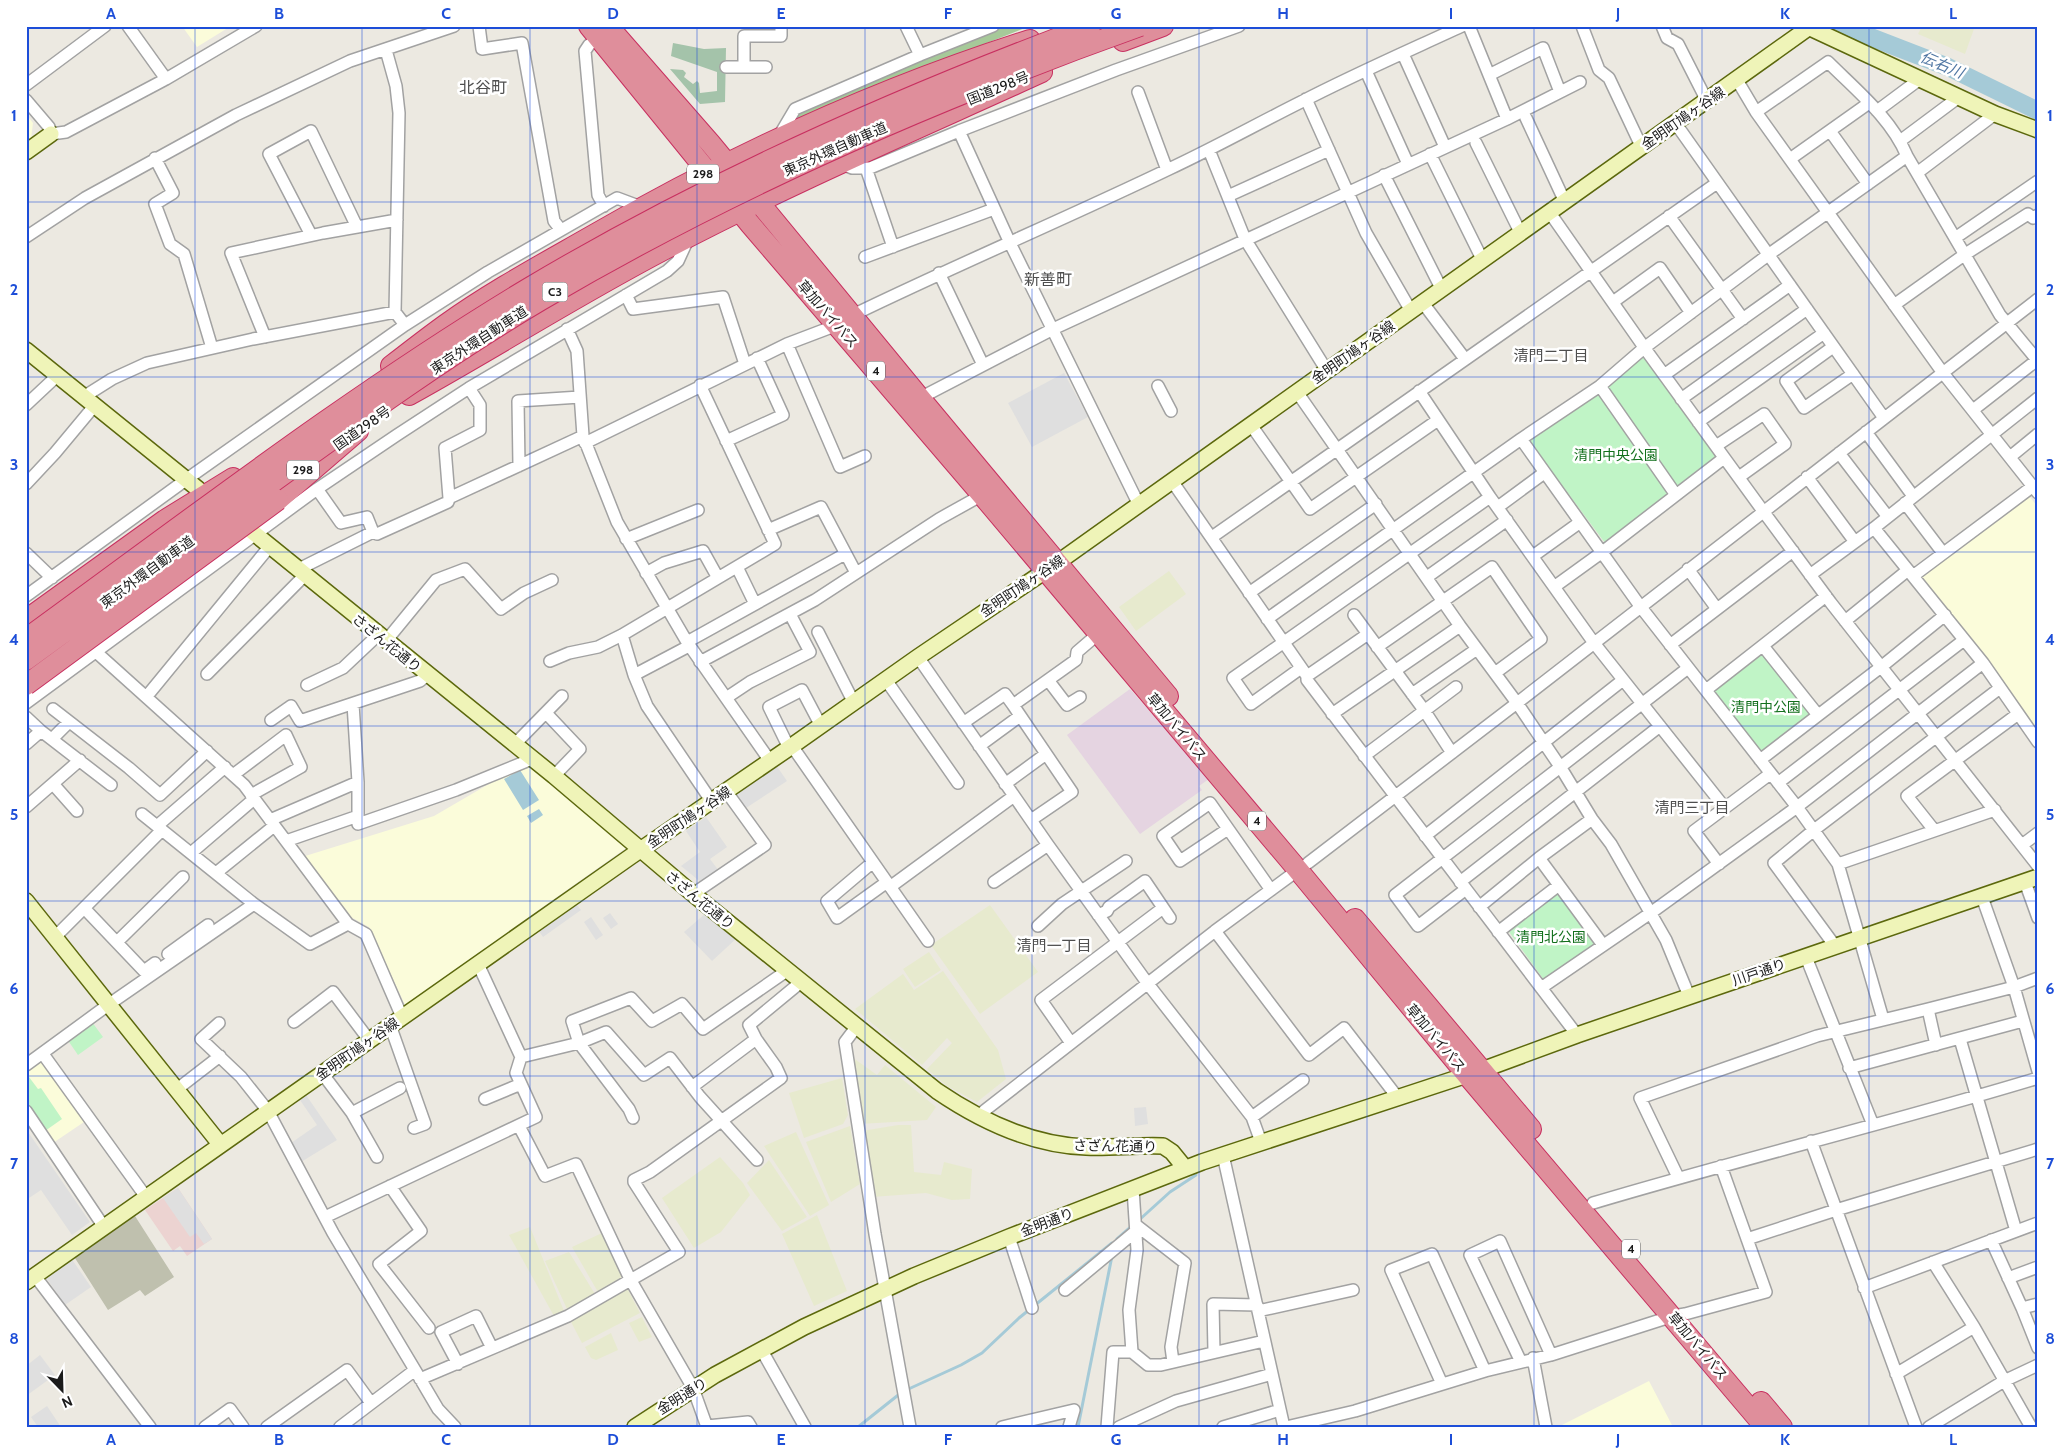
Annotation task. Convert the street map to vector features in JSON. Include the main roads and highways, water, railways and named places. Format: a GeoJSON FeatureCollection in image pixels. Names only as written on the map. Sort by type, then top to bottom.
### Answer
{"type":"FeatureCollection","features":[{"type":"Feature","properties":{"kind":"highway","name":"298"},"geometry":{"type":"LineString","coordinates":[[803,135],[936,77],[1068,26]]}},
{"type":"Feature","properties":{"kind":"highway","name":"東京外環自動車道"},"geometry":{"type":"LineString","coordinates":[[26,639],[230,490],[393,375],[581,258],[691,198],[813,139],[941,83],[1090,26]]}},
{"type":"Feature","properties":{"kind":"highway","name":"東京外環自動車道"},"geometry":{"type":"LineString","coordinates":[[26,660],[109,598],[410,385],[479,339],[592,270],[709,208],[832,149],[974,88],[1140,26]]}},
{"type":"Feature","properties":{"kind":"highway","name":"国道298号"},"geometry":{"type":"LineString","coordinates":[[409,395],[597,286],[690,236],[759,202],[837,159],[1053,67],[1163,26]]}},
{"type":"Feature","properties":{"kind":"highway"},"geometry":{"type":"LineString","coordinates":[[1121,42],[1174,26]]}},
{"type":"Feature","properties":{"kind":"highway","name":"草加バイパス"},"geometry":{"type":"LineString","coordinates":[[598,30],[727,162],[759,202],[845,320],[982,495],[1051,566],[1098,634],[1303,867]]}},
{"type":"Feature","properties":{"kind":"highway","name":"草加バイパス"},"geometry":{"type":"LineString","coordinates":[[598,30],[739,212],[920,398],[1051,566],[1474,1072],[1679,1315],[1782,1427]]}},
{"type":"Feature","properties":{"kind":"highway","name":"298"},"geometry":{"type":"LineString","coordinates":[[26,630],[445,325],[493,294],[727,162],[878,94],[960,62],[1042,36]]}},
{"type":"Feature","properties":{"kind":"highway","name":"国道298号"},"geometry":{"type":"LineString","coordinates":[[26,672],[409,395],[516,326],[664,241]]}},
{"type":"Feature","properties":{"kind":"highway"},"geometry":{"type":"LineString","coordinates":[[26,685],[278,500],[358,431]]}},
{"type":"Feature","properties":{"kind":"highway"},"geometry":{"type":"LineString","coordinates":[[26,620],[165,520],[245,470]]}},
{"type":"Feature","properties":{"kind":"highway","name":"草加バイパス"},"geometry":{"type":"LineString","coordinates":[[1474,1072],[1593,1203],[1765,1427]]}},
{"type":"Feature","properties":{"kind":"water"},"geometry":{"type":"Polygon","coordinates":[[[520,770],[539,800],[523,810],[504,779],[520,770]]]}},
{"type":"Feature","properties":{"kind":"water"},"geometry":{"type":"Polygon","coordinates":[[[539,809],[543,815],[531,823],[527,816],[539,809]]]}},
{"type":"Feature","properties":{"kind":"waterway","name":"伝右川"},"geometry":{"type":"LineString","coordinates":[[1842,26],[1948,67],[2038,111]]}},
{"type":"Feature","properties":{"kind":"waterway"},"geometry":{"type":"LineString","coordinates":[[1138,1221],[1170,1192],[1196,1175]]}},
{"type":"Feature","properties":{"kind":"waterway"},"geometry":{"type":"LineString","coordinates":[[1117,1239],[1133,1225]]}},
{"type":"Feature","properties":{"kind":"waterway"},"geometry":{"type":"LineString","coordinates":[[858,1427],[902,1392],[961,1365],[982,1353],[1019,1318],[1112,1243]]}},
{"type":"Feature","properties":{"kind":"waterway"},"geometry":{"type":"LineString","coordinates":[[1078,1427],[1112,1256]]}},
{"type":"Feature","properties":{"kind":"district","name":"北谷町"},"geometry":{"type":"Point","coordinates":[483,87]}},
{"type":"Feature","properties":{"kind":"district","name":"新善町"},"geometry":{"type":"Point","coordinates":[1048,279]}},
{"type":"Feature","properties":{"kind":"district","name":"清門二丁目"},"geometry":{"type":"Point","coordinates":[1551,356]}},
{"type":"Feature","properties":{"kind":"district","name":"清門三丁目"},"geometry":{"type":"Point","coordinates":[1692,808]}},
{"type":"Feature","properties":{"kind":"district","name":"清門一丁目"},"geometry":{"type":"Point","coordinates":[1054,946]}},
{"type":"Feature","properties":{"kind":"park label","name":"清門中央公園"},"geometry":{"type":"Point","coordinates":[1616,455]}},
{"type":"Feature","properties":{"kind":"park label","name":"清門中公園"},"geometry":{"type":"Point","coordinates":[1766,707]}},
{"type":"Feature","properties":{"kind":"park label","name":"清門北公園"},"geometry":{"type":"Point","coordinates":[1551,937]}}]}
